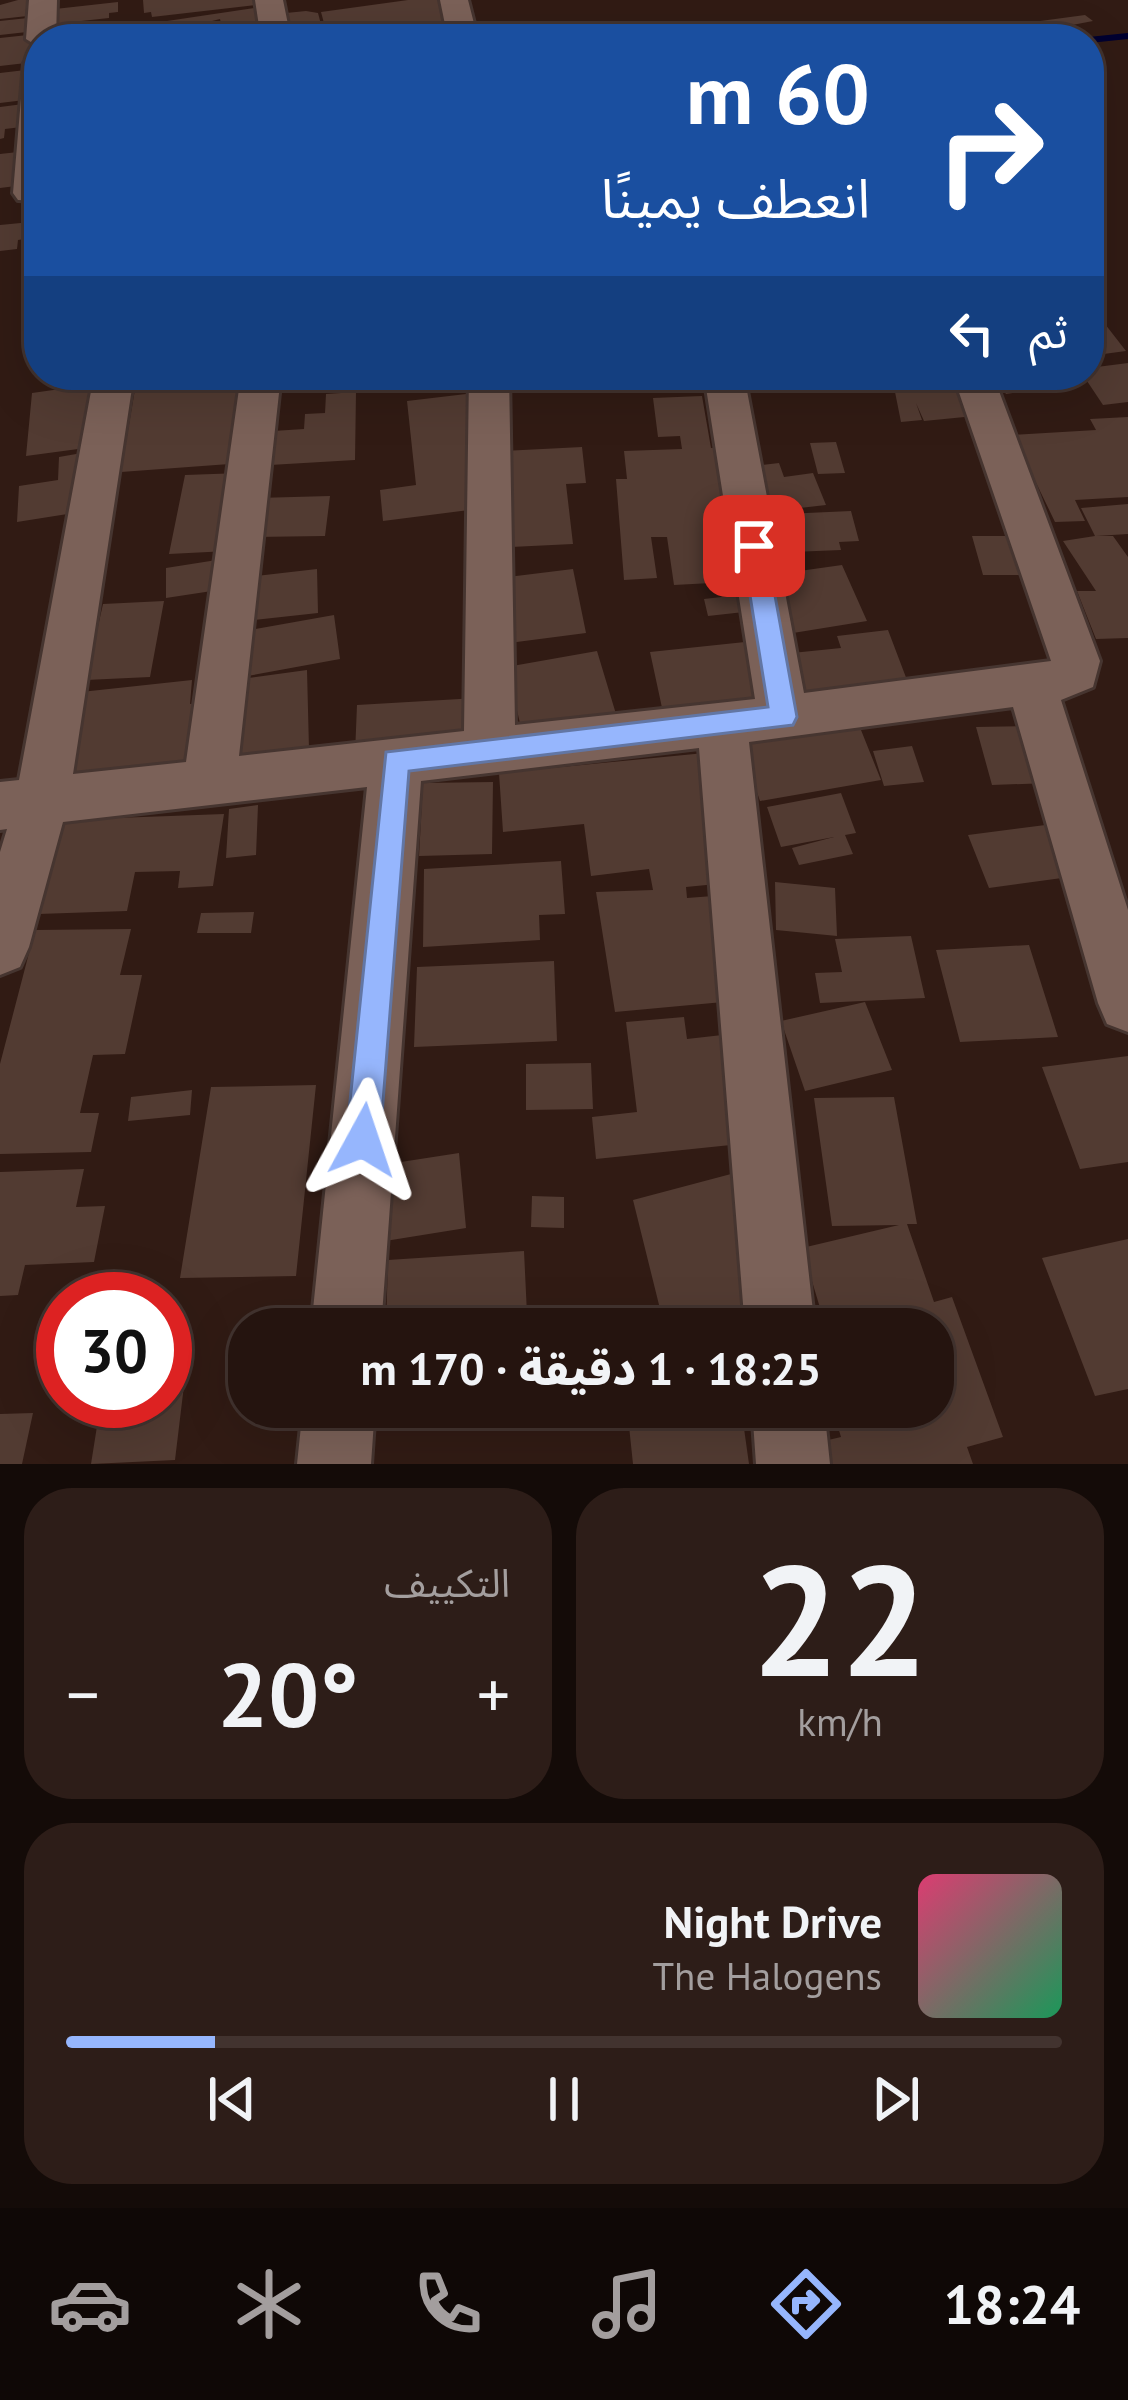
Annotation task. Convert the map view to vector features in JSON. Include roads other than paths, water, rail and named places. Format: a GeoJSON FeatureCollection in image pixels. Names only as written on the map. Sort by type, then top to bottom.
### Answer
{"type":"FeatureCollection","features":[{"type":"Feature","properties":{"kind":"street"},"geometry":{"type":"LineString","coordinates":[[0,947],[21,804],[111,390]]}},
{"type":"Feature","properties":{"kind":"street"},"geometry":{"type":"LineString","coordinates":[[208,785],[259,390]]}},
{"type":"Feature","properties":{"kind":"street"},"geometry":{"type":"LineString","coordinates":[[489,390],[490,750]]}},
{"type":"Feature","properties":{"kind":"street"},"geometry":{"type":"LineString","coordinates":[[727,390],[783,717]]}},
{"type":"Feature","properties":{"kind":"street"},"geometry":{"type":"LineString","coordinates":[[21,804],[783,717],[1048,682],[1076,673],[1076,661],[979,390]]}},
{"type":"Feature","properties":{"kind":"street"},"geometry":{"type":"LineString","coordinates":[[1048,682],[1128,1003]]}},
{"type":"Feature","properties":{"kind":"street"},"geometry":{"type":"LineString","coordinates":[[722,724],[778,1308]]}},
{"type":"Feature","properties":{"kind":"street"},"geometry":{"type":"LineString","coordinates":[[348,1308],[396,761]]}},
{"type":"Feature","properties":{"kind":"street"},"geometry":{"type":"LineString","coordinates":[[334,1464],[337,1428]]}},
{"type":"Feature","properties":{"kind":"street"},"geometry":{"type":"LineString","coordinates":[[790,1428],[793,1464]]}},
{"type":"Feature","properties":{"kind":"waterway"},"geometry":{"type":"LineString","coordinates":[[1104,38],[1128,36]]}}]}
